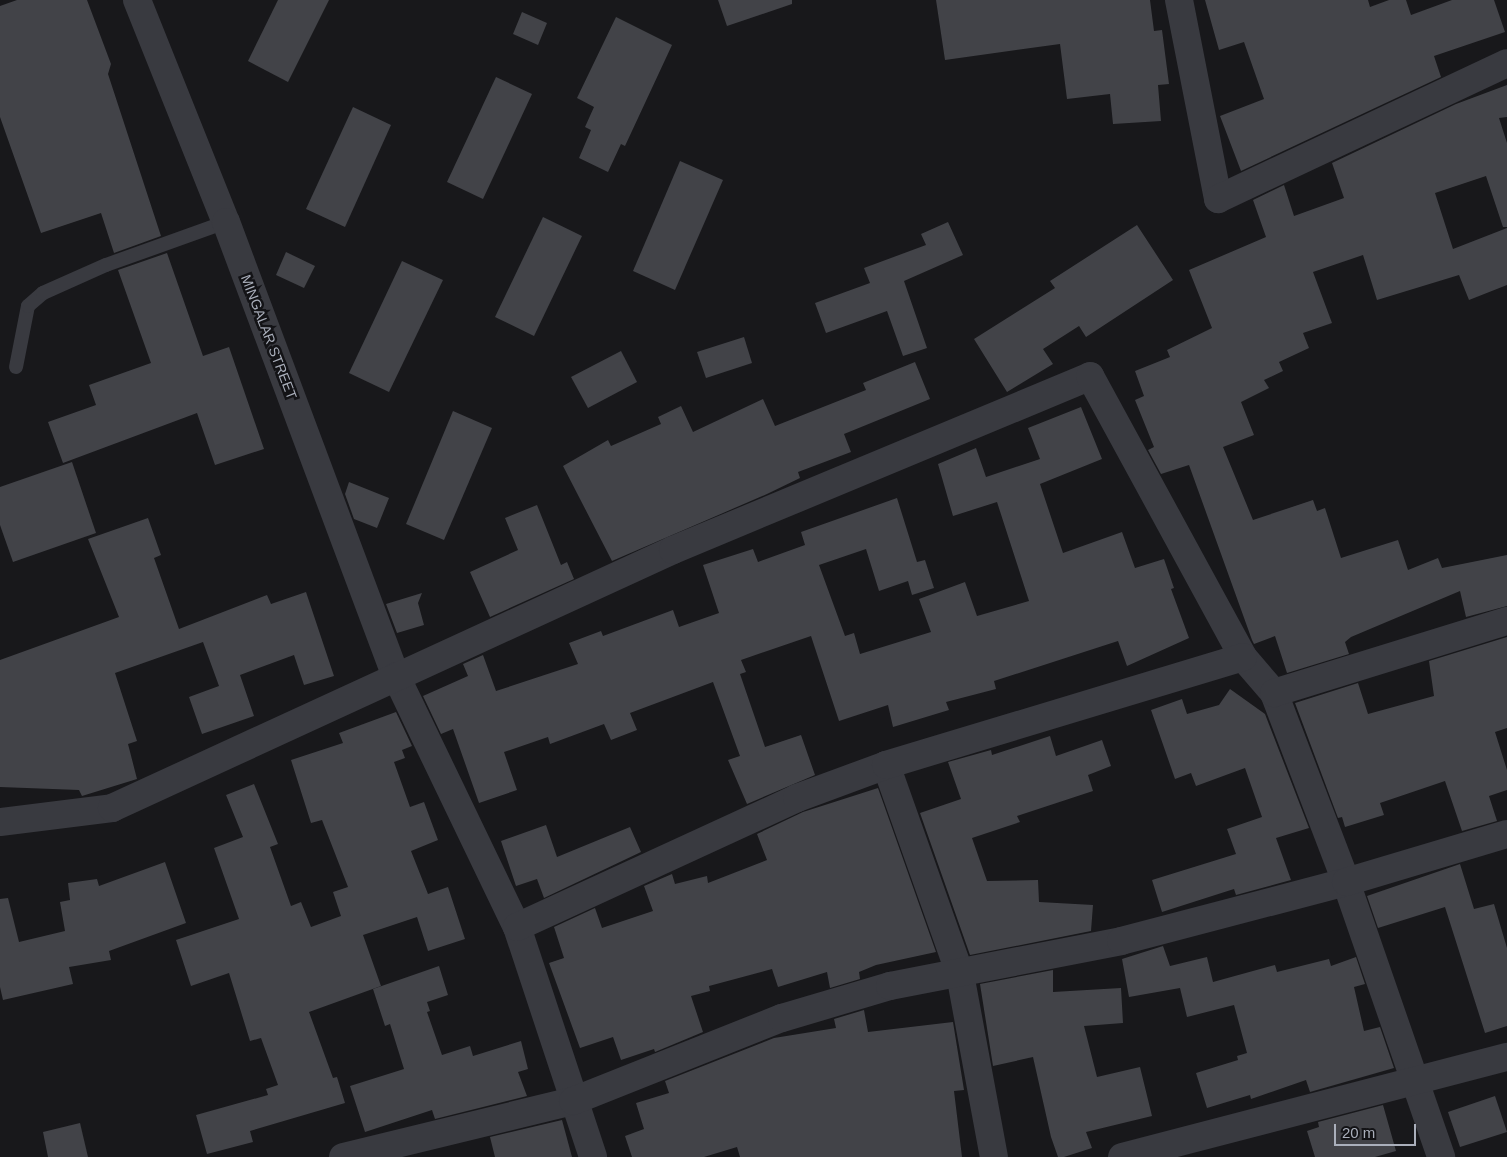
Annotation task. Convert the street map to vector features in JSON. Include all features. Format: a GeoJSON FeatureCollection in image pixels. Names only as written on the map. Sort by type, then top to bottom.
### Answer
{"type":"FeatureCollection","features":[{"type":"Feature","properties":{"kind":"street","name":"MINGALAR STREET"},"geometry":{"type":"LineString","coordinates":[[137,0],[226,222],[396,676],[517,927],[593,1157]]}},
{"type":"Feature","properties":{"kind":"street"},"geometry":{"type":"LineString","coordinates":[[1178,0],[1218,199],[1507,63]]}},
{"type":"Feature","properties":{"kind":"street"},"geometry":{"type":"LineString","coordinates":[[0,822],[112,808],[673,550],[1090,376],[1243,657],[1274,693],[1346,882],[1441,1157]]}},
{"type":"Feature","properties":{"kind":"street"},"geometry":{"type":"LineString","coordinates":[[1274,693],[1507,621]]}},
{"type":"Feature","properties":{"kind":"street"},"geometry":{"type":"LineString","coordinates":[[517,927],[797,798],[886,765],[1243,657]]}},
{"type":"Feature","properties":{"kind":"street"},"geometry":{"type":"LineString","coordinates":[[886,765],[960,974],[994,1157]]}},
{"type":"Feature","properties":{"kind":"street"},"geometry":{"type":"LineString","coordinates":[[343,1157],[573,1101],[782,1018],[890,986],[960,974],[1121,941],[1346,882],[1507,834]]}},
{"type":"Feature","properties":{"kind":"street"},"geometry":{"type":"LineString","coordinates":[[1122,1157],[1507,1057]]}},
{"type":"Feature","properties":{"kind":"lane"},"geometry":{"type":"LineString","coordinates":[[16,367],[28,306],[43,293],[106,265],[226,222]]}},
{"type":"Feature","properties":{"kind":"building"},"geometry":{"type":"Polygon","coordinates":[[[17,0],[87,0],[111,64],[108,74],[161,236],[114,253],[101,213],[41,233],[0,117],[0,6],[17,0]]]}},
{"type":"Feature","properties":{"kind":"building"},"geometry":{"type":"Polygon","coordinates":[[[278,0],[329,0],[288,82],[248,61],[278,0]]]}},
{"type":"Feature","properties":{"kind":"building"},"geometry":{"type":"Polygon","coordinates":[[[718,0],[792,0],[792,4],[727,26],[718,0]]]}},
{"type":"Feature","properties":{"kind":"building"},"geometry":{"type":"Polygon","coordinates":[[[936,0],[1150,0],[1154,31],[1162,30],[1169,84],[1158,85],[1161,121],[1113,124],[1110,94],[1067,99],[1060,44],[945,60],[936,0]]]}},
{"type":"Feature","properties":{"kind":"building"},"geometry":{"type":"Polygon","coordinates":[[[1205,0],[1368,0],[1370,7],[1389,0],[1406,0],[1411,15],[1452,0],[1494,0],[1505,32],[1434,56],[1441,77],[1241,171],[1220,116],[1264,99],[1244,42],[1219,50],[1205,0]]]}},
{"type":"Feature","properties":{"kind":"building"},"geometry":{"type":"Polygon","coordinates":[[[522,12],[547,23],[538,45],[513,34],[522,12]]]}},
{"type":"Feature","properties":{"kind":"building"},"geometry":{"type":"Polygon","coordinates":[[[616,17],[672,45],[625,146],[621,144],[608,172],[579,158],[591,130],[585,127],[594,107],[577,98],[616,17]]]}},
{"type":"Feature","properties":{"kind":"building"},"geometry":{"type":"Polygon","coordinates":[[[496,77],[532,94],[483,199],[447,182],[496,77]]]}},
{"type":"Feature","properties":{"kind":"building"},"geometry":{"type":"Polygon","coordinates":[[[1507,85],[1507,117],[1499,118],[1507,143],[1507,227],[1503,227],[1486,176],[1435,193],[1453,249],[1507,228],[1507,285],[1469,300],[1459,275],[1377,300],[1363,255],[1313,272],[1332,323],[1303,333],[1309,348],[1279,362],[1283,371],[1264,380],[1269,388],[1241,402],[1254,435],[1223,447],[1253,520],[1313,500],[1317,511],[1325,508],[1341,558],[1398,540],[1408,570],[1438,558],[1442,568],[1507,555],[1507,606],[1466,617],[1460,591],[1351,637],[1345,642],[1349,654],[1287,673],[1275,636],[1254,644],[1252,640],[1189,465],[1161,474],[1148,450],[1154,447],[1135,400],[1144,396],[1135,371],[1170,357],[1167,350],[1212,328],[1189,270],[1266,237],[1253,200],[1284,185],[1294,216],[1344,198],[1332,163],[1456,104],[1507,85]]]}},
{"type":"Feature","properties":{"kind":"building"},"geometry":{"type":"Polygon","coordinates":[[[353,107],[391,125],[345,227],[306,209],[353,107]]]}},
{"type":"Feature","properties":{"kind":"building"},"geometry":{"type":"Polygon","coordinates":[[[680,161],[723,180],[675,290],[633,271],[680,161]]]}},
{"type":"Feature","properties":{"kind":"building"},"geometry":{"type":"Polygon","coordinates":[[[543,217],[582,236],[534,336],[495,317],[543,217]]]}},
{"type":"Feature","properties":{"kind":"building"},"geometry":{"type":"Polygon","coordinates":[[[948,222],[963,255],[904,281],[927,348],[903,356],[887,311],[826,333],[815,303],[870,283],[864,268],[926,245],[921,234],[948,222]]]}},
{"type":"Feature","properties":{"kind":"building"},"geometry":{"type":"Polygon","coordinates":[[[1137,225],[1173,280],[1086,337],[1079,326],[1043,349],[1053,364],[1007,392],[974,339],[1055,288],[1050,281],[1137,225]]]}},
{"type":"Feature","properties":{"kind":"building"},"geometry":{"type":"Polygon","coordinates":[[[286,252],[315,266],[304,288],[276,275],[286,252]]]}},
{"type":"Feature","properties":{"kind":"building"},"geometry":{"type":"Polygon","coordinates":[[[167,253],[203,356],[229,347],[264,449],[215,465],[197,413],[63,463],[48,422],[96,405],[89,385],[151,363],[118,270],[167,253]]]}},
{"type":"Feature","properties":{"kind":"building"},"geometry":{"type":"Polygon","coordinates":[[[402,261],[443,280],[389,392],[349,373],[402,261]]]}},
{"type":"Feature","properties":{"kind":"building"},"geometry":{"type":"Polygon","coordinates":[[[744,337],[752,363],[706,378],[697,352],[744,337]]]}},
{"type":"Feature","properties":{"kind":"building"},"geometry":{"type":"Polygon","coordinates":[[[621,351],[637,382],[588,408],[571,377],[621,351]]]}},
{"type":"Feature","properties":{"kind":"building"},"geometry":{"type":"Polygon","coordinates":[[[915,362],[930,399],[844,434],[851,452],[798,472],[800,478],[767,494],[612,561],[563,466],[608,440],[611,446],[661,424],[658,417],[681,406],[693,432],[763,399],[775,426],[866,390],[863,383],[915,362]]]}},
{"type":"Feature","properties":{"kind":"building"},"geometry":{"type":"Polygon","coordinates":[[[1081,407],[1102,459],[1040,484],[1063,553],[1122,532],[1135,568],[1164,559],[1174,588],[1171,589],[1189,638],[1127,666],[1118,641],[994,681],[996,689],[946,702],[949,710],[893,727],[888,705],[839,721],[811,636],[741,660],[746,672],[740,674],[765,747],[801,735],[815,775],[747,804],[728,760],[740,756],[713,682],[630,713],[637,730],[611,740],[604,724],[550,744],[548,737],[504,752],[517,790],[479,803],[453,729],[441,734],[423,696],[468,676],[463,664],[483,655],[496,691],[578,664],[569,643],[601,631],[603,636],[673,610],[679,627],[719,613],[703,565],[753,549],[758,562],[805,545],[801,532],[897,498],[917,562],[925,560],[934,588],[912,595],[908,581],[879,591],[866,549],[819,565],[845,636],[854,633],[860,654],[931,632],[919,599],[965,582],[977,616],[1029,601],[997,502],[953,516],[938,464],[976,448],[986,477],[1040,459],[1028,428],[1081,407]]]}},
{"type":"Feature","properties":{"kind":"building"},"geometry":{"type":"Polygon","coordinates":[[[453,411],[492,428],[444,540],[406,524],[453,411]]]}},
{"type":"Feature","properties":{"kind":"building"},"geometry":{"type":"Polygon","coordinates":[[[72,462],[96,533],[13,562],[0,525],[0,487],[72,462]]]}},
{"type":"Feature","properties":{"kind":"building"},"geometry":{"type":"Polygon","coordinates":[[[349,482],[389,498],[377,528],[354,519],[345,494],[349,482]]]}},
{"type":"Feature","properties":{"kind":"building"},"geometry":{"type":"Polygon","coordinates":[[[537,505],[561,565],[567,562],[574,579],[490,617],[470,572],[518,550],[505,518],[537,505]]]}},
{"type":"Feature","properties":{"kind":"building"},"geometry":{"type":"Polygon","coordinates":[[[148,518],[161,555],[154,558],[179,629],[267,595],[271,604],[306,592],[334,676],[304,685],[294,655],[240,675],[254,716],[202,734],[189,697],[219,686],[203,642],[115,673],[137,741],[128,744],[137,779],[82,796],[79,790],[0,787],[0,660],[119,617],[88,539],[148,518]]]}},
{"type":"Feature","properties":{"kind":"building"},"geometry":{"type":"Polygon","coordinates":[[[422,593],[418,603],[424,625],[397,633],[386,604],[422,593]]]}},
{"type":"Feature","properties":{"kind":"building"},"geometry":{"type":"Polygon","coordinates":[[[1507,637],[1507,728],[1495,732],[1507,770],[1507,790],[1489,796],[1497,821],[1462,831],[1445,781],[1380,803],[1384,815],[1345,827],[1342,817],[1338,818],[1295,703],[1358,683],[1368,714],[1434,696],[1429,661],[1507,637]]]}},
{"type":"Feature","properties":{"kind":"building"},"geometry":{"type":"Polygon","coordinates":[[[1230,689],[1265,714],[1309,828],[1276,838],[1291,880],[1236,895],[1234,889],[1162,912],[1152,880],[1236,854],[1227,829],[1262,817],[1245,768],[1196,786],[1191,773],[1175,779],[1151,710],[1182,699],[1187,714],[1219,705],[1230,689]]]}},
{"type":"Feature","properties":{"kind":"building"},"geometry":{"type":"Polygon","coordinates":[[[396,712],[412,746],[402,750],[405,758],[394,762],[410,807],[424,802],[438,840],[411,851],[428,894],[448,887],[465,939],[428,951],[417,917],[363,935],[381,986],[309,1012],[333,1078],[337,1077],[345,1103],[250,1131],[253,1142],[207,1154],[196,1115],[268,1095],[266,1089],[278,1085],[261,1038],[250,1041],[229,973],[191,986],[176,940],[239,919],[214,848],[243,837],[226,795],[254,784],[278,844],[270,847],[291,906],[301,902],[311,927],[341,916],[333,892],[348,887],[322,820],[311,823],[291,760],[343,743],[339,733],[396,712]]]}},
{"type":"Feature","properties":{"kind":"building"},"geometry":{"type":"Polygon","coordinates":[[[1050,736],[1056,756],[1102,740],[1111,766],[1088,775],[1093,791],[1017,816],[1020,822],[972,838],[987,881],[1038,880],[1039,902],[1093,905],[1091,931],[970,955],[920,813],[961,799],[948,762],[991,750],[992,755],[1050,736]]]}},
{"type":"Feature","properties":{"kind":"building"},"geometry":{"type":"Polygon","coordinates":[[[878,788],[936,952],[876,965],[859,972],[860,979],[830,988],[827,972],[778,987],[772,969],[709,986],[710,991],[691,996],[703,1032],[655,1052],[654,1049],[621,1060],[613,1037],[580,1048],[549,963],[564,958],[554,927],[595,908],[602,928],[653,911],[644,886],[672,874],[675,884],[707,876],[708,883],[767,860],[757,834],[803,812],[878,788]]]}},
{"type":"Feature","properties":{"kind":"building"},"geometry":{"type":"Polygon","coordinates":[[[546,825],[557,857],[630,827],[641,852],[544,898],[537,879],[516,886],[501,841],[546,825]]]}},
{"type":"Feature","properties":{"kind":"building"},"geometry":{"type":"Polygon","coordinates":[[[165,862],[186,923],[109,951],[111,960],[69,967],[73,984],[3,1000],[0,987],[0,899],[8,898],[19,942],[65,931],[60,902],[70,900],[68,883],[97,879],[99,886],[165,862]]]}},
{"type":"Feature","properties":{"kind":"building"},"geometry":{"type":"Polygon","coordinates":[[[1460,864],[1474,909],[1494,904],[1507,948],[1507,1026],[1485,1033],[1445,907],[1378,928],[1367,896],[1460,864]]]}},
{"type":"Feature","properties":{"kind":"building"},"geometry":{"type":"Polygon","coordinates":[[[1163,946],[1170,966],[1207,957],[1213,982],[1275,965],[1277,972],[1329,959],[1331,966],[1356,957],[1365,984],[1354,987],[1364,1031],[1380,1027],[1394,1068],[1310,1092],[1306,1080],[1251,1099],[1250,1095],[1207,1108],[1196,1073],[1238,1060],[1237,1056],[1247,1053],[1234,1005],[1187,1017],[1180,988],[1129,997],[1122,959],[1163,946]]]}},
{"type":"Feature","properties":{"kind":"building"},"geometry":{"type":"Polygon","coordinates":[[[439,966],[448,995],[427,1002],[430,1011],[427,1012],[442,1055],[470,1046],[473,1056],[521,1041],[528,1069],[518,1072],[527,1096],[435,1119],[432,1110],[365,1132],[350,1086],[404,1069],[390,1024],[385,1026],[373,989],[439,966]]]}},
{"type":"Feature","properties":{"kind":"building"},"geometry":{"type":"Polygon","coordinates":[[[1053,970],[1053,992],[1121,988],[1123,1023],[1084,1026],[1097,1077],[1140,1067],[1152,1116],[1086,1132],[1092,1148],[1064,1157],[1058,1157],[1051,1137],[1033,1057],[993,1066],[980,984],[1053,970]]]}},
{"type":"Feature","properties":{"kind":"building"},"geometry":{"type":"Polygon","coordinates":[[[864,1010],[868,1032],[953,1022],[964,1090],[954,1091],[962,1157],[740,1157],[737,1147],[704,1157],[632,1157],[625,1136],[644,1129],[636,1103],[669,1093],[665,1081],[774,1038],[836,1028],[834,1019],[864,1010]]]}},
{"type":"Feature","properties":{"kind":"building"},"geometry":{"type":"Polygon","coordinates":[[[1495,1096],[1507,1132],[1460,1147],[1448,1112],[1495,1096]]]}},
{"type":"Feature","properties":{"kind":"building"},"geometry":{"type":"Polygon","coordinates":[[[1383,1105],[1396,1151],[1375,1157],[1315,1157],[1307,1131],[1319,1127],[1318,1122],[1383,1105]]]}},
{"type":"Feature","properties":{"kind":"building"},"geometry":{"type":"Polygon","coordinates":[[[562,1120],[572,1157],[495,1157],[490,1137],[562,1120]]]}},
{"type":"Feature","properties":{"kind":"building"},"geometry":{"type":"Polygon","coordinates":[[[80,1123],[88,1157],[48,1157],[43,1132],[80,1123]]]}}]}
